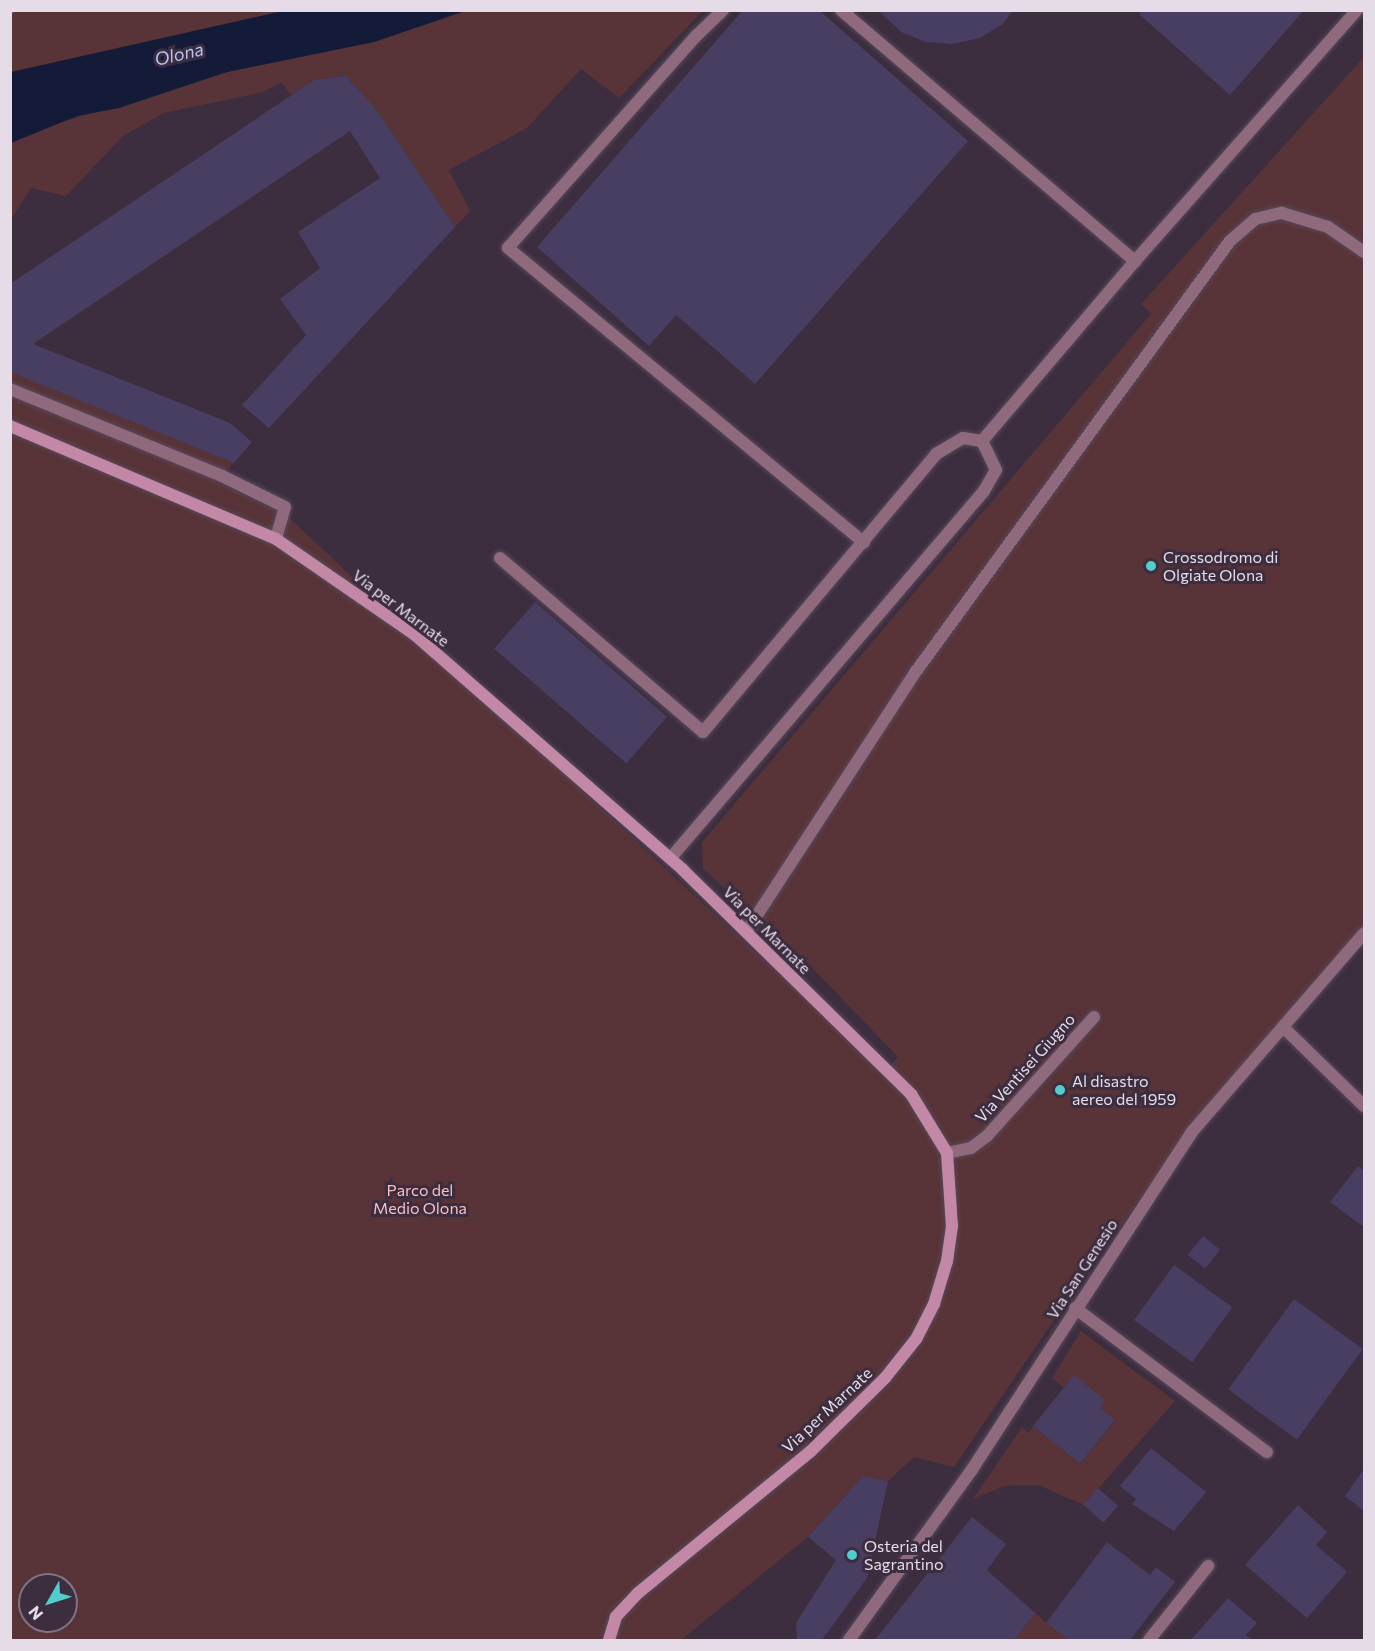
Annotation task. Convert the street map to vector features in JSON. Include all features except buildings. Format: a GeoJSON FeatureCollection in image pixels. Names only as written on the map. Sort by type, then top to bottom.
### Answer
{"type":"FeatureCollection","features":[{"type":"Feature","properties":{"kind":"street"},"geometry":{"type":"LineString","coordinates":[[723,10],[696,36],[508,248],[864,542]]}},
{"type":"Feature","properties":{"kind":"street"},"geometry":{"type":"LineString","coordinates":[[841,10],[1134,261]]}},
{"type":"Feature","properties":{"kind":"street"},"geometry":{"type":"LineString","coordinates":[[982,441],[1134,261],[1357,10]]}},
{"type":"Feature","properties":{"kind":"street"},"geometry":{"type":"LineString","coordinates":[[746,932],[917,670],[1230,241],[1255,219],[1282,213],[1328,227],[1365,252]]}},
{"type":"Feature","properties":{"kind":"street"},"geometry":{"type":"LineString","coordinates":[[10,388],[222,476],[285,507],[276,539]]}},
{"type":"Feature","properties":{"kind":"street","name":"Via per Marnate"},"geometry":{"type":"LineString","coordinates":[[10,426],[276,539],[415,635],[670,858],[911,1094],[947,1153],[952,1226],[947,1261],[934,1304],[916,1339],[885,1378],[811,1451],[638,1593],[616,1617],[609,1641]]}},
{"type":"Feature","properties":{"kind":"street"},"geometry":{"type":"LineString","coordinates":[[500,558],[703,732],[936,454],[963,438],[982,441]]}},
{"type":"Feature","properties":{"kind":"street"},"geometry":{"type":"LineString","coordinates":[[670,858],[984,491],[996,470],[982,441]]}},
{"type":"Feature","properties":{"kind":"street","name":"Via San Genesio"},"geometry":{"type":"LineString","coordinates":[[849,1641],[971,1471],[1191,1133],[1365,933]]}},
{"type":"Feature","properties":{"kind":"street","name":"Via Ventisei Giugno"},"geometry":{"type":"LineString","coordinates":[[947,1153],[971,1148],[987,1136],[1094,1017]]}},
{"type":"Feature","properties":{"kind":"street"},"geometry":{"type":"LineString","coordinates":[[1284,1027],[1365,1106]]}},
{"type":"Feature","properties":{"kind":"street"},"geometry":{"type":"LineString","coordinates":[[1075,1308],[1268,1452]]}},
{"type":"Feature","properties":{"kind":"street"},"geometry":{"type":"LineString","coordinates":[[1149,1641],[1208,1566]]}},
{"type":"Feature","properties":{"kind":"green space"},"geometry":{"type":"Polygon","coordinates":[[[10,11],[390,11],[11,85],[10,11]]]}},
{"type":"Feature","properties":{"kind":"green space"},"geometry":{"type":"Polygon","coordinates":[[[465,11],[703,11],[619,98],[581,69],[527,128],[449,170],[470,211],[455,227],[379,114],[345,76],[314,80],[291,95],[282,83],[260,93],[164,113],[124,135],[66,196],[31,188],[11,220],[11,143],[36,130],[227,72],[374,42],[465,11]]]}},
{"type":"Feature","properties":{"kind":"green space","name":"Parco del Medio Olona"},"geometry":{"type":"Polygon","coordinates":[[[1364,57],[1364,941],[1190,1130],[1091,1266],[954,1467],[914,1457],[888,1481],[863,1476],[808,1537],[681,1640],[11,1640],[10,372],[234,463],[216,481],[286,515],[884,1072],[898,1057],[798,953],[703,869],[702,842],[1151,314],[1141,304],[1364,57]]]}},
{"type":"Feature","properties":{"kind":"green space"},"geometry":{"type":"Polygon","coordinates":[[[1081,1331],[1175,1401],[1084,1505],[1038,1485],[1004,1486],[973,1499],[1022,1427],[1029,1433],[1033,1426],[1080,1464],[1115,1421],[1100,1408],[1105,1400],[1074,1376],[1064,1388],[1052,1378],[1081,1331]]]}},
{"type":"Feature","properties":{"kind":"green space"},"geometry":{"type":"Polygon","coordinates":[[[1035,1613],[1046,1623],[1069,1640],[1014,1640],[1035,1613]]]}},
{"type":"Feature","properties":{"kind":"water","name":"Olona"},"geometry":{"type":"Polygon","coordinates":[[[283,11],[465,11],[374,42],[227,72],[119,108],[77,116],[11,143],[11,72],[283,11]]]}},
{"type":"Feature","properties":{"kind":"place","name":"Crossodromo di Olgiate Olona"},"geometry":{"type":"Point","coordinates":[1151,566]}},
{"type":"Feature","properties":{"kind":"place","name":"Al disastro aereo del 1959"},"geometry":{"type":"Point","coordinates":[1060,1090]}},
{"type":"Feature","properties":{"kind":"place","name":"Osteria del Sagrantino"},"geometry":{"type":"Point","coordinates":[852,1555]}}]}
